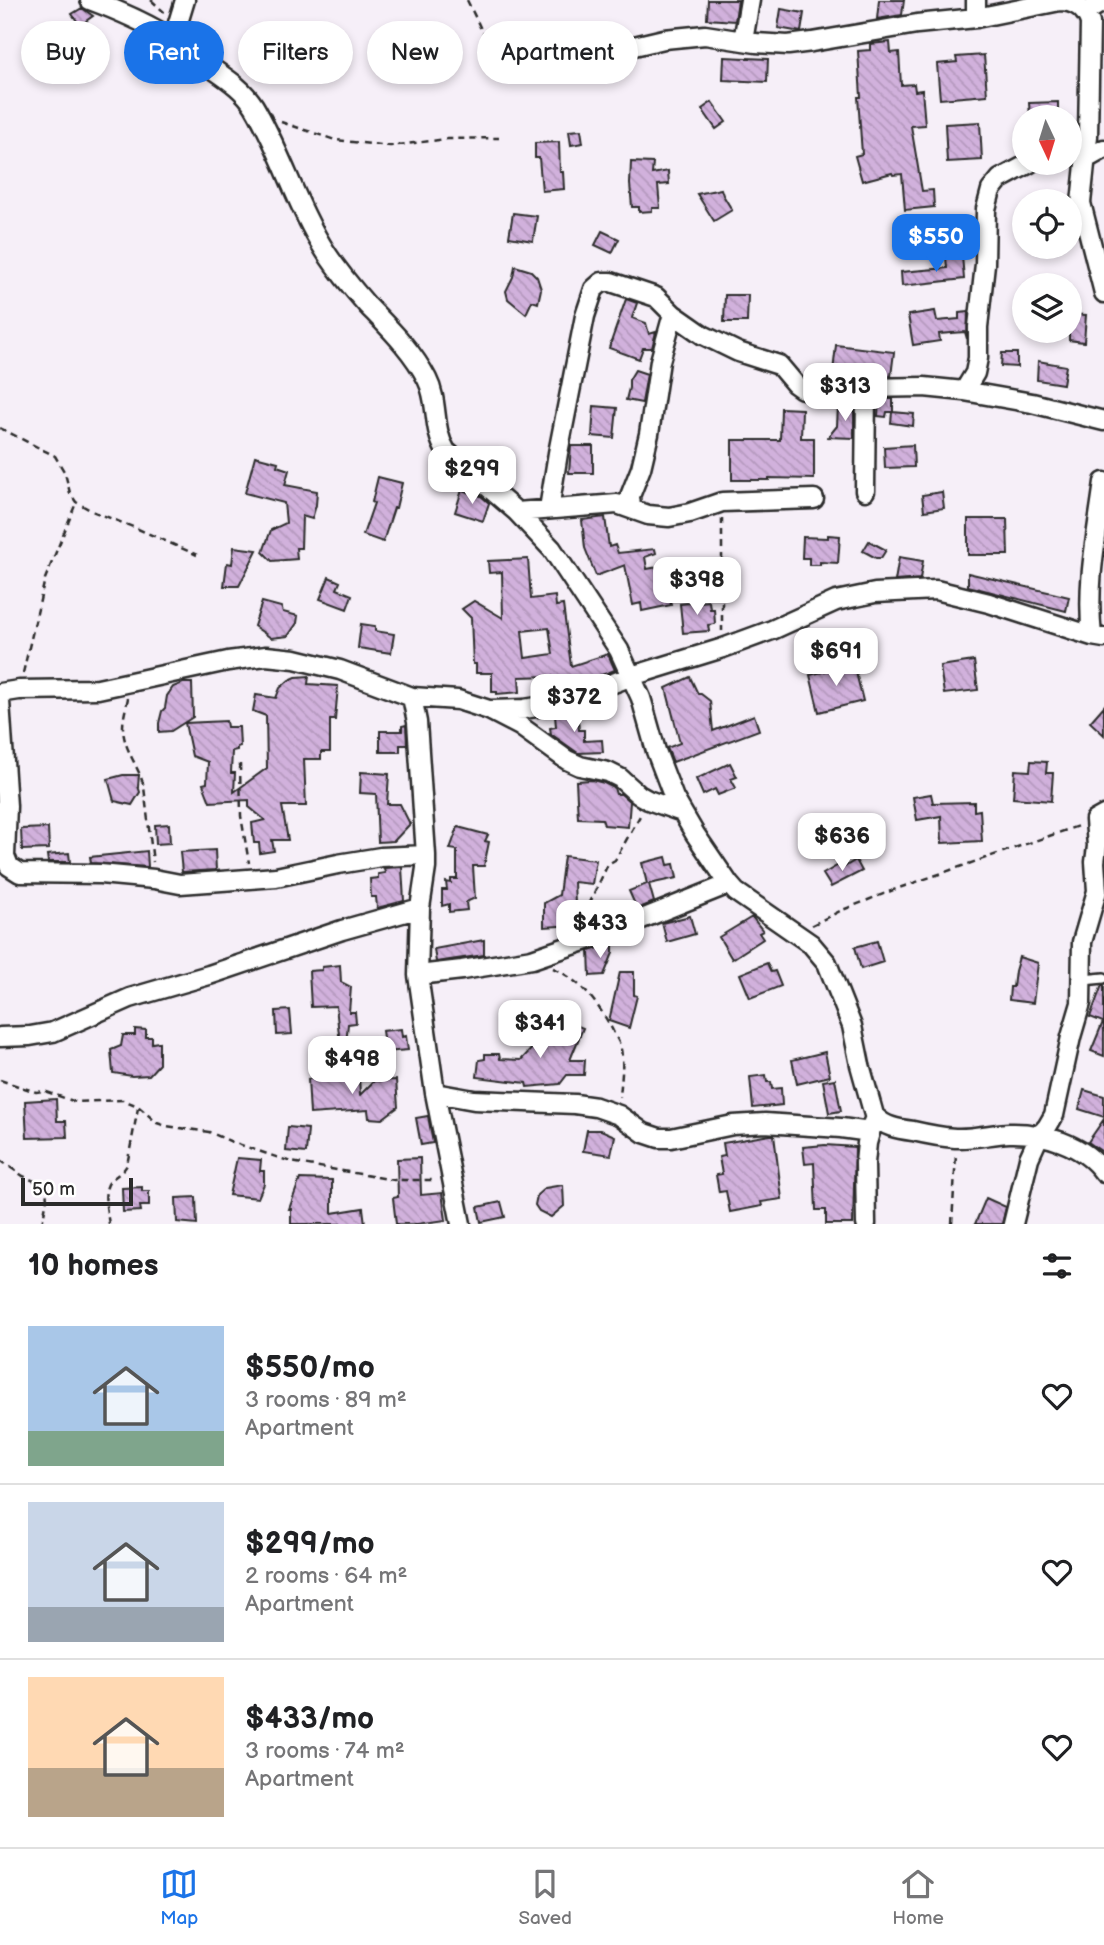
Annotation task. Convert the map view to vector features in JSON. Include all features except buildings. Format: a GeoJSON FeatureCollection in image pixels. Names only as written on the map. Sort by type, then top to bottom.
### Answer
{"type":"FeatureCollection","features":[{"type":"Feature","properties":{"kind":"street"},"geometry":{"type":"LineString","coordinates":[[90,0],[138,21]]}},
{"type":"Feature","properties":{"kind":"street"},"geometry":{"type":"LineString","coordinates":[[179,21],[185,0]]}},
{"type":"Feature","properties":{"kind":"street"},"geometry":{"type":"LineString","coordinates":[[743,41],[750,0]]}},
{"type":"Feature","properties":{"kind":"street"},"geometry":{"type":"LineString","coordinates":[[638,45],[664,39],[705,35],[788,45],[917,24],[976,9],[1069,1],[1086,13],[1090,23],[1088,136],[1081,203],[1099,250],[1104,293]]}},
{"type":"Feature","properties":{"kind":"street"},"geometry":{"type":"LineString","coordinates":[[1086,13],[1104,1]]}},
{"type":"Feature","properties":{"kind":"street"},"geometry":{"type":"LineString","coordinates":[[224,76],[248,98],[261,118],[327,253],[344,277],[387,324],[420,366],[433,392],[439,437],[446,451],[517,512],[541,537],[560,560],[619,650],[632,676],[666,780],[682,811],[729,884],[749,902],[796,932],[821,954],[836,982],[852,1026],[872,1123],[865,1163],[866,1224]]}},
{"type":"Feature","properties":{"kind":"street"},"geometry":{"type":"LineString","coordinates":[[1082,139],[1088,136]]}},
{"type":"Feature","properties":{"kind":"street"},"geometry":{"type":"LineString","coordinates":[[1086,159],[1104,149]]}},
{"type":"Feature","properties":{"kind":"street"},"geometry":{"type":"LineString","coordinates":[[964,391],[975,373],[978,358],[986,209],[991,190],[1000,179],[1012,173]]}},
{"type":"Feature","properties":{"kind":"street"},"geometry":{"type":"LineString","coordinates":[[550,509],[558,453],[585,316],[594,289],[602,282],[656,297],[696,331],[738,352],[779,365],[802,389],[924,387],[964,391],[1032,403],[1104,422]]}},
{"type":"Feature","properties":{"kind":"street"},"geometry":{"type":"LineString","coordinates":[[631,508],[630,496],[641,468],[660,361],[674,314]]}},
{"type":"Feature","properties":{"kind":"street"},"geometry":{"type":"LineString","coordinates":[[865,491],[866,388]]}},
{"type":"Feature","properties":{"kind":"street"},"geometry":{"type":"LineString","coordinates":[[1098,637],[1089,606],[1104,482]]}},
{"type":"Feature","properties":{"kind":"street"},"geometry":{"type":"LineString","coordinates":[[517,512],[617,504],[648,515],[669,517],[722,502],[814,499]]}},
{"type":"Feature","properties":{"kind":"street"},"geometry":{"type":"LineString","coordinates":[[489,710],[550,705],[772,631],[836,601],[875,593],[931,590],[989,603],[1098,637]]}},
{"type":"Feature","properties":{"kind":"street"},"geometry":{"type":"LineString","coordinates":[[0,693],[19,690],[98,689],[203,666],[266,656],[295,659],[340,670],[412,697],[458,700],[489,710],[520,726],[567,760],[580,766],[608,772],[648,800],[682,811]]}},
{"type":"Feature","properties":{"kind":"street"},"geometry":{"type":"LineString","coordinates":[[412,697],[417,722],[426,855],[420,908],[418,975],[435,1093],[461,1224]]}},
{"type":"Feature","properties":{"kind":"street"},"geometry":{"type":"LineString","coordinates":[[0,701],[7,806],[5,856],[9,866],[20,873],[72,873],[154,879],[180,884],[251,880],[370,859],[426,855]]}},
{"type":"Feature","properties":{"kind":"street"},"geometry":{"type":"LineString","coordinates":[[1013,1224],[1029,1158],[1039,1136],[1054,1115],[1071,1037],[1082,1003],[1082,942],[1097,891],[1095,862],[1100,817]]}},
{"type":"Feature","properties":{"kind":"street"},"geometry":{"type":"LineString","coordinates":[[418,975],[532,959],[602,935],[729,884]]}},
{"type":"Feature","properties":{"kind":"street"},"geometry":{"type":"LineString","coordinates":[[0,1037],[53,1032],[130,998],[209,975],[342,930],[420,908]]}},
{"type":"Feature","properties":{"kind":"street"},"geometry":{"type":"LineString","coordinates":[[435,1093],[495,1102],[575,1104],[606,1110],[643,1133],[664,1139],[733,1125],[765,1123],[841,1128],[872,1123],[956,1138],[1008,1133],[1039,1136],[1058,1141],[1087,1155],[1104,1173]]}},
{"type":"Feature","properties":{"kind":"lane"},"geometry":{"type":"LineString","coordinates":[[1083,980],[1104,978]]}},
{"type":"Feature","properties":{"kind":"path"},"geometry":{"type":"LineString","coordinates":[[467,0],[477,21]]}},
{"type":"Feature","properties":{"kind":"path"},"geometry":{"type":"LineString","coordinates":[[261,118],[289,123],[335,140],[390,146],[447,139],[499,138]]}},
{"type":"Feature","properties":{"kind":"path"},"geometry":{"type":"LineString","coordinates":[[0,428],[55,456],[76,502],[197,555]]}},
{"type":"Feature","properties":{"kind":"path"},"geometry":{"type":"LineString","coordinates":[[19,690],[45,579],[76,502]]}},
{"type":"Feature","properties":{"kind":"path"},"geometry":{"type":"LineString","coordinates":[[722,502],[723,648]]}},
{"type":"Feature","properties":{"kind":"path"},"geometry":{"type":"LineString","coordinates":[[131,682],[123,730],[144,787],[154,879]]}},
{"type":"Feature","properties":{"kind":"path"},"geometry":{"type":"LineString","coordinates":[[240,764],[241,816],[251,880]]}},
{"type":"Feature","properties":{"kind":"path"},"geometry":{"type":"LineString","coordinates":[[571,945],[608,864],[615,860],[625,845],[648,800]]}},
{"type":"Feature","properties":{"kind":"path"},"geometry":{"type":"LineString","coordinates":[[796,932],[896,889],[1100,817]]}},
{"type":"Feature","properties":{"kind":"path"},"geometry":{"type":"LineString","coordinates":[[532,959],[563,973],[584,988],[604,1014],[620,1044],[623,1063],[618,1115]]}},
{"type":"Feature","properties":{"kind":"path"},"geometry":{"type":"LineString","coordinates":[[0,1080],[76,1102],[123,1100],[138,1106],[166,1126],[209,1132],[291,1162],[394,1180],[453,1180]]}},
{"type":"Feature","properties":{"kind":"path"},"geometry":{"type":"LineString","coordinates":[[109,1224],[106,1188],[127,1165],[138,1106]]}},
{"type":"Feature","properties":{"kind":"path"},"geometry":{"type":"LineString","coordinates":[[952,1224],[956,1138]]}},
{"type":"Feature","properties":{"kind":"path"},"geometry":{"type":"LineString","coordinates":[[0,1160],[23,1176],[41,1184],[46,1190],[42,1224]]}}]}
